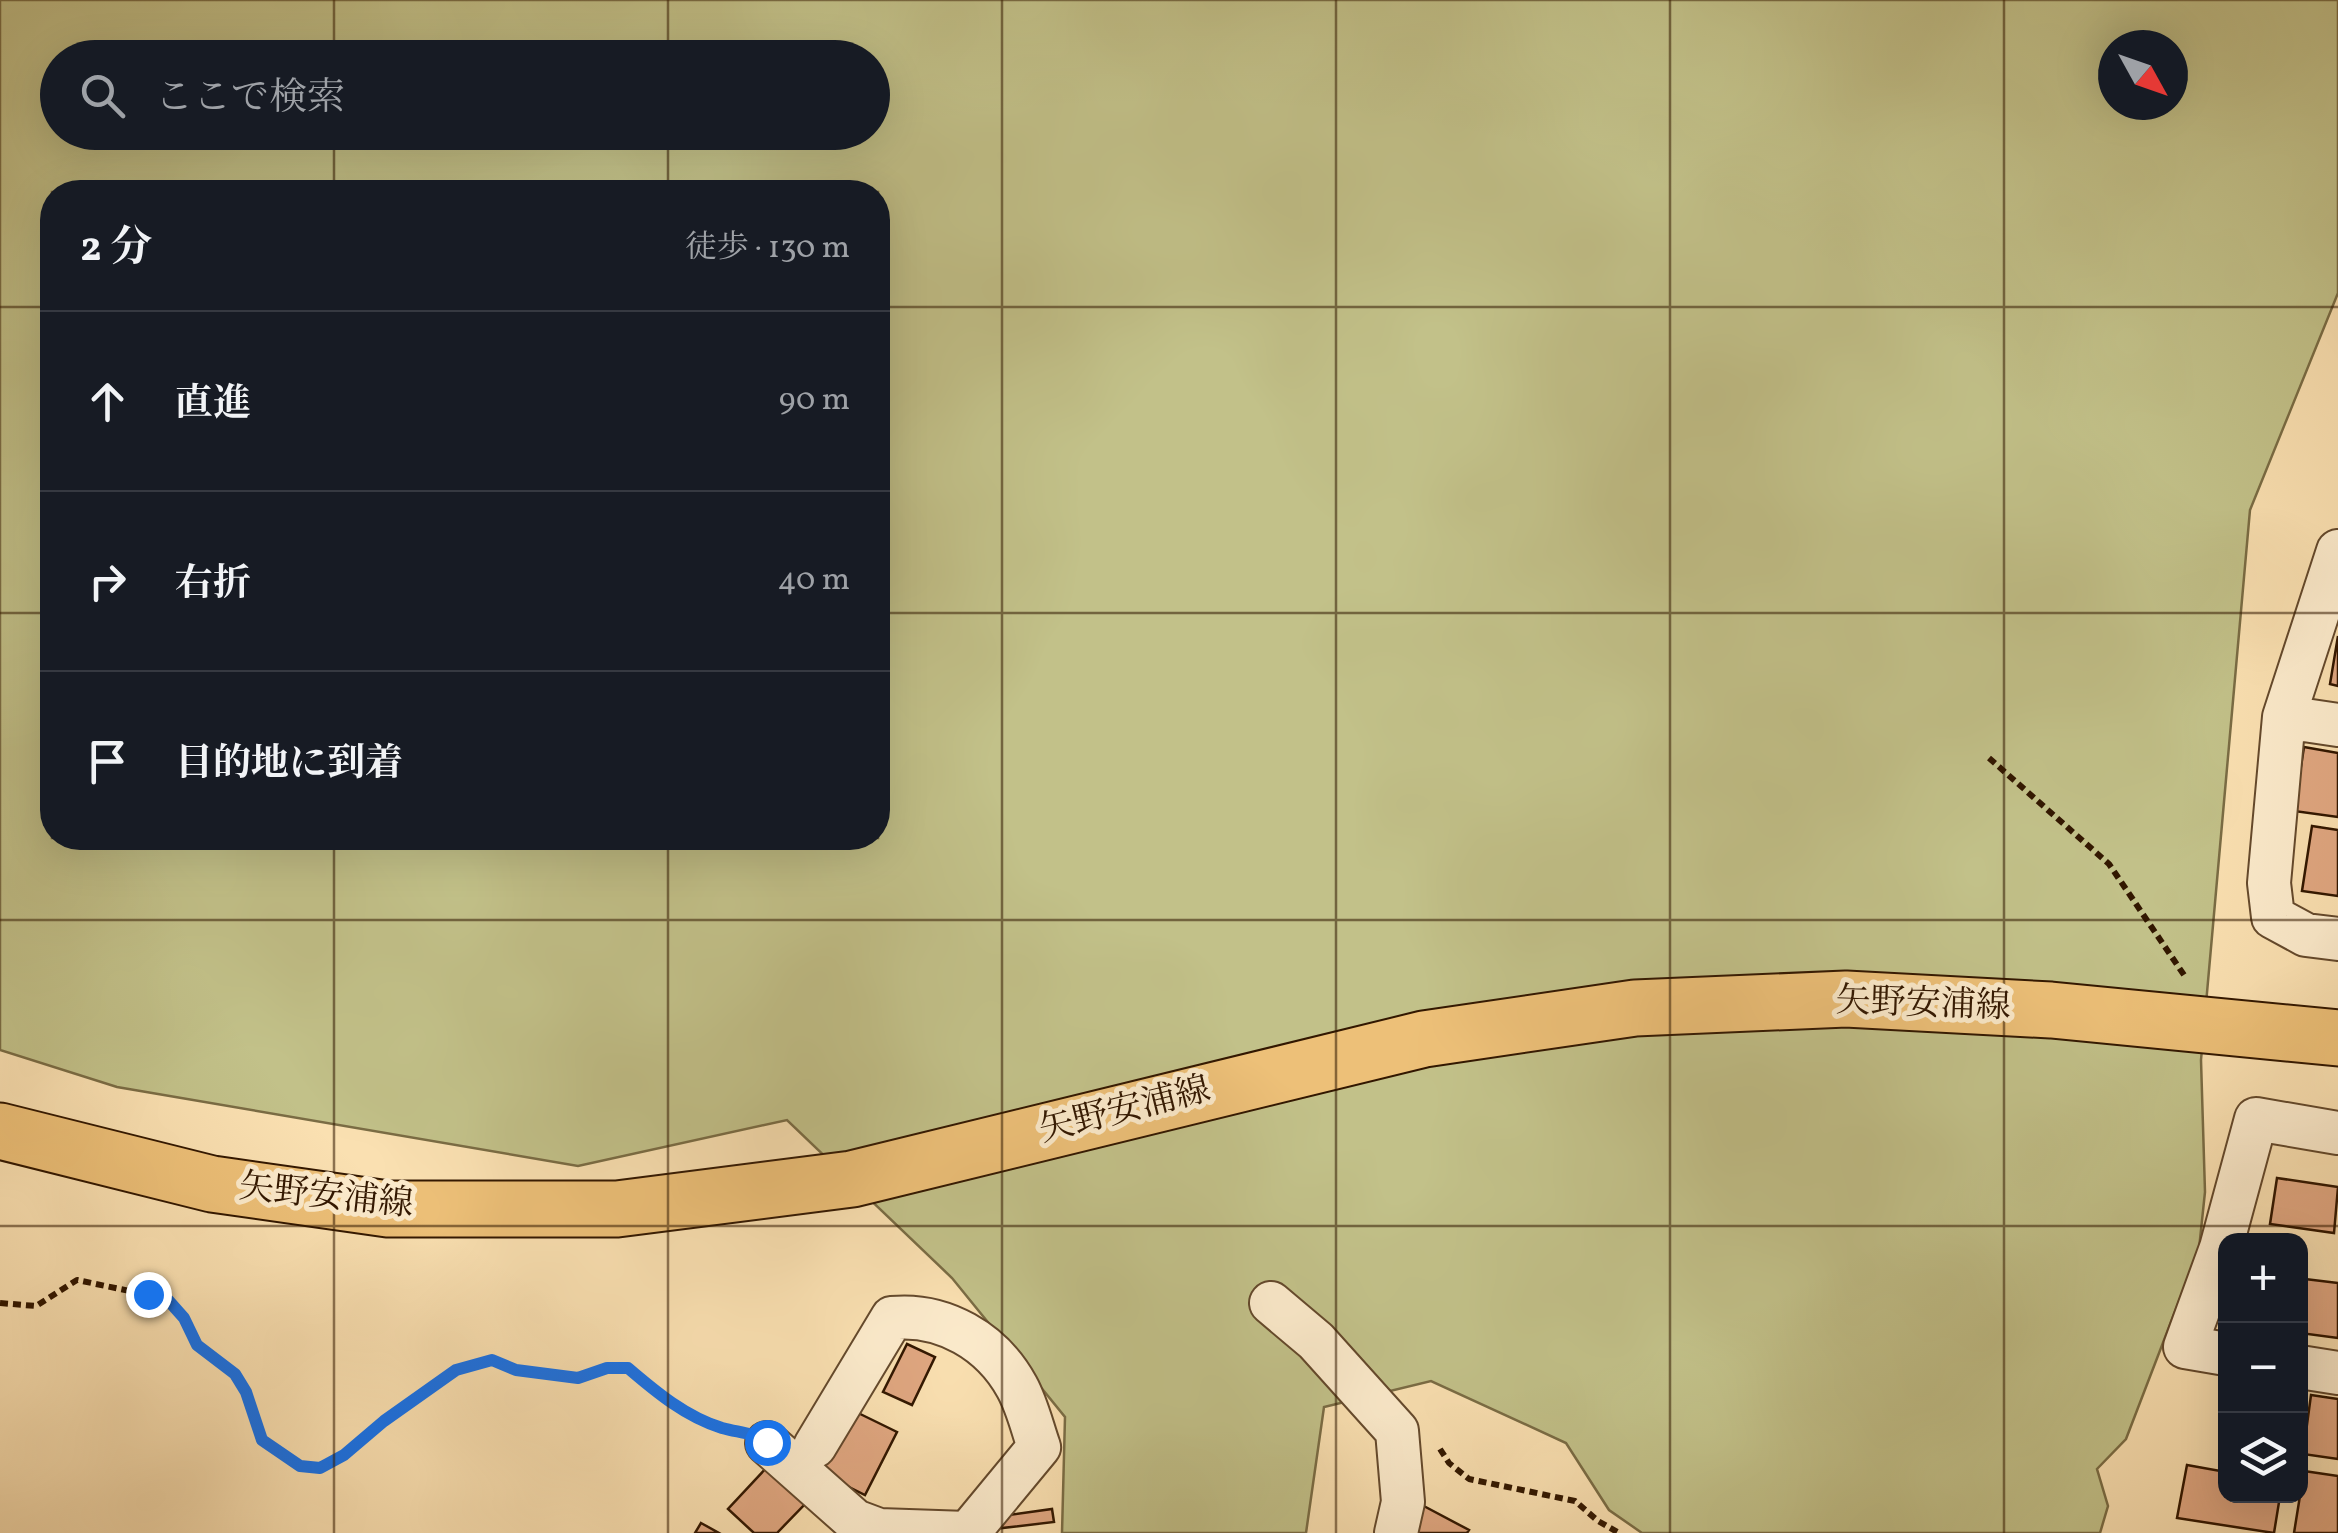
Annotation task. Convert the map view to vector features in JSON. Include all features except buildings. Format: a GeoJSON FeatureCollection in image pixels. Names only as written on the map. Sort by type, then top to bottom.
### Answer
{"type":"FeatureCollection","features":[{"type":"Feature","properties":{"kind":"main road","name":"矢野安浦線"},"geometry":{"type":"LineString","coordinates":[[0,1131],[212,1184],[388,1208],[617,1209],[852,1179],[1424,1039],[1636,1008],[1846,999],[2051,1010],[2338,1038]]}},
{"type":"Feature","properties":{"kind":"main road","name":"矢野安浦線"},"geometry":{"type":"LineString","coordinates":[[2255,1031],[2338,1055]]}},
{"type":"Feature","properties":{"kind":"street"},"geometry":{"type":"LineString","coordinates":[[2338,551],[2284,717],[2268,883],[2273,917],[2306,935],[2338,939]]}},
{"type":"Feature","properties":{"kind":"street"},"geometry":{"type":"LineString","coordinates":[[2284,717],[2338,725]]}},
{"type":"Feature","properties":{"kind":"street"},"geometry":{"type":"LineString","coordinates":[[2218,1353],[2185,1347],[2221,1248],[2256,1119],[2338,1133]]}},
{"type":"Feature","properties":{"kind":"street"},"geometry":{"type":"LineString","coordinates":[[1271,1303],[1316,1340],[1396,1431],[1403,1502],[1396,1533]]}},
{"type":"Feature","properties":{"kind":"street"},"geometry":{"type":"LineString","coordinates":[[767,1442],[854,1522],[879,1530],[968,1533],[1039,1447],[1018,1388],[998,1358],[954,1326],[919,1315],[892,1318],[815,1446]]}},
{"type":"Feature","properties":{"kind":"street"},"geometry":{"type":"LineString","coordinates":[[2308,1367],[2338,1373]]}},
{"type":"Feature","properties":{"kind":"path"},"geometry":{"type":"LineString","coordinates":[[1989,758],[2109,864],[2190,985]]}},
{"type":"Feature","properties":{"kind":"path"},"geometry":{"type":"LineString","coordinates":[[0,1302],[36,1306],[77,1280],[168,1300],[184,1318],[197,1345],[235,1374],[246,1392],[262,1440],[300,1466],[320,1468],[344,1455],[456,1370],[492,1360],[516,1370],[578,1378],[607,1368],[628,1368],[681,1410],[722,1428],[749,1431],[767,1442]]}},
{"type":"Feature","properties":{"kind":"path"},"geometry":{"type":"LineString","coordinates":[[1396,1431],[1412,1423],[1430,1435],[1449,1462],[1468,1479],[1576,1501],[1619,1533]]}},
{"type":"Feature","properties":{"kind":"shaded area"},"geometry":{"type":"Polygon","coordinates":[[[0,0],[2338,0],[2338,293],[2250,510],[2201,1060],[2205,1192],[2199,1249],[2126,1439],[2097,1469],[2108,1506],[2100,1533],[1642,1533],[1609,1510],[1566,1443],[1431,1381],[1324,1407],[1306,1533],[1062,1533],[1065,1417],[952,1278],[787,1120],[578,1166],[117,1087],[0,1050],[0,0]]]}},
{"type":"Feature","properties":{"kind":"route"},"geometry":{"type":"LineString","coordinates":[[148,1294],[168,1300],[184,1318],[197,1345],[235,1374],[246,1392],[262,1440],[300,1466],[320,1468],[344,1455],[456,1370],[492,1360],[516,1370],[578,1378],[607,1368],[628,1368],[681,1410],[722,1428],[749,1431],[767,1442]]}}]}
